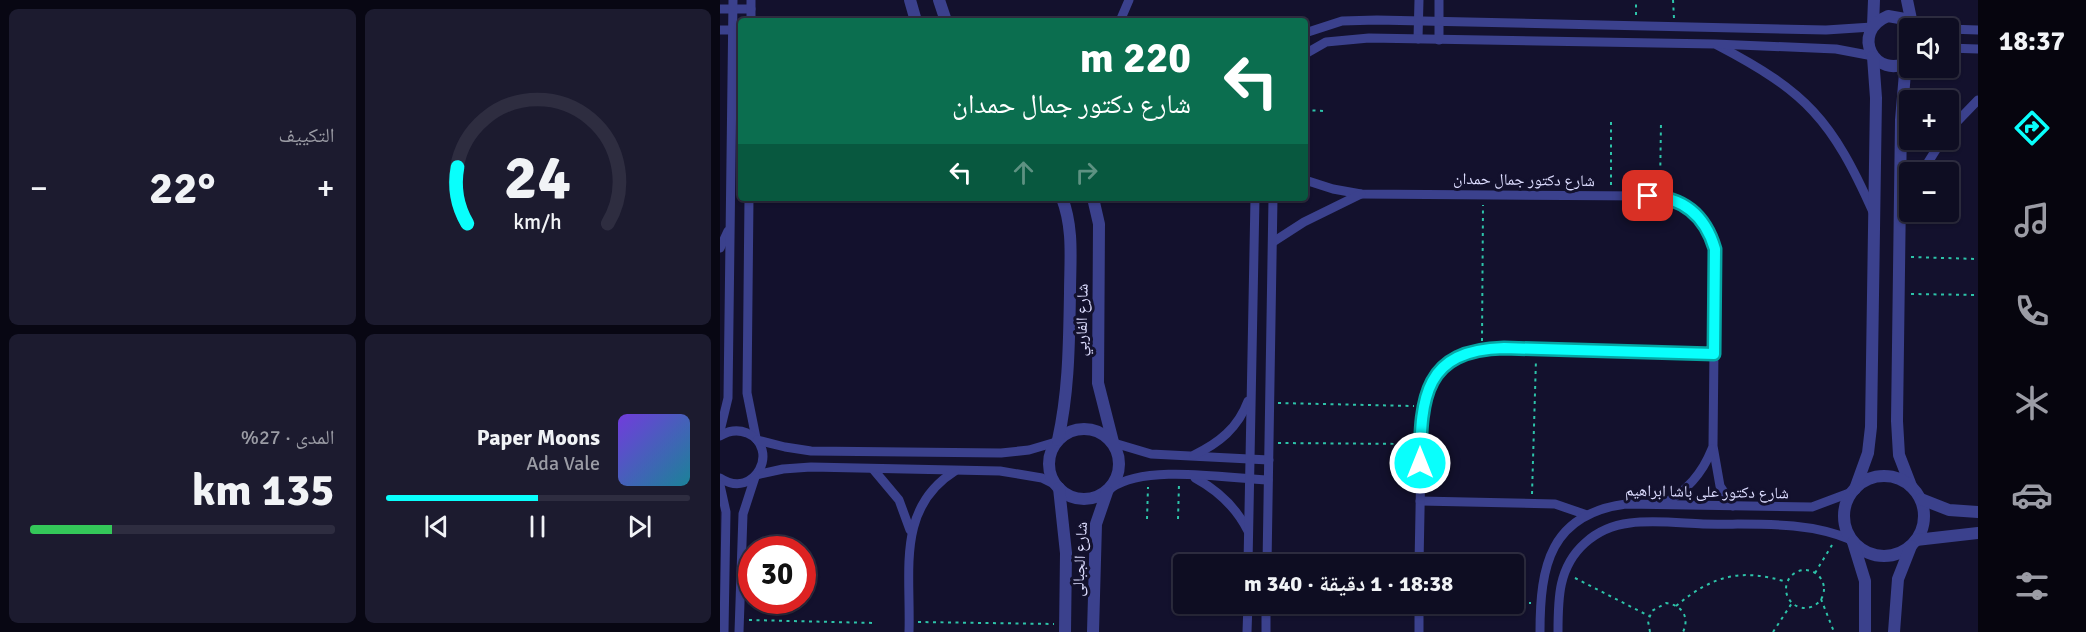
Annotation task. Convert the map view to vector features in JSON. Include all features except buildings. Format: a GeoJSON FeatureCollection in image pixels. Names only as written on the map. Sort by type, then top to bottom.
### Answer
{"type":"FeatureCollection","features":[{"type":"Feature","properties":{"kind":"street"},"geometry":{"type":"LineString","coordinates":[[910,0],[915,18]]}},
{"type":"Feature","properties":{"kind":"street"},"geometry":{"type":"LineString","coordinates":[[939,0],[945,18]]}},
{"type":"Feature","properties":{"kind":"street"},"geometry":{"type":"LineString","coordinates":[[1121,18],[1129,0]]}},
{"type":"Feature","properties":{"kind":"street"},"geometry":{"type":"LineString","coordinates":[[1418,39],[1419,0]]}},
{"type":"Feature","properties":{"kind":"street"},"geometry":{"type":"LineString","coordinates":[[1439,0],[1439,40]]}},
{"type":"Feature","properties":{"kind":"street"},"geometry":{"type":"LineString","coordinates":[[1874,0],[1873,26],[1868,41],[1873,56],[1876,98],[1870,441],[1865,466],[1845,511],[1847,531],[1861,549],[1881,556],[1892,556],[1914,543],[1978,533]]}},
{"type":"Feature","properties":{"kind":"street"},"geometry":{"type":"LineString","coordinates":[[1907,0],[1912,18]]}},
{"type":"Feature","properties":{"kind":"street"},"geometry":{"type":"LineString","coordinates":[[720,9],[733,4],[751,4]]}},
{"type":"Feature","properties":{"kind":"street"},"geometry":{"type":"LineString","coordinates":[[720,431],[728,398],[730,226],[737,30],[733,4]]}},
{"type":"Feature","properties":{"kind":"street"},"geometry":{"type":"LineString","coordinates":[[1308,32],[1342,21],[1419,20],[1826,30],[1873,26],[1888,16],[1900,18]]}},
{"type":"Feature","properties":{"kind":"street"},"geometry":{"type":"LineString","coordinates":[[1959,29],[1978,30]]}},
{"type":"Feature","properties":{"kind":"street"},"geometry":{"type":"LineString","coordinates":[[720,30],[737,30]]}},
{"type":"Feature","properties":{"kind":"street"},"geometry":{"type":"LineString","coordinates":[[1308,52],[1326,42],[1345,39],[1715,44],[1836,49],[1873,56],[1887,66],[1899,65]]}},
{"type":"Feature","properties":{"kind":"street"},"geometry":{"type":"LineString","coordinates":[[1715,44],[1775,77],[1820,117],[1854,168],[1874,214]]}},
{"type":"Feature","properties":{"kind":"street"},"geometry":{"type":"LineString","coordinates":[[1959,48],[1978,49]]}},
{"type":"Feature","properties":{"kind":"street"},"geometry":{"type":"LineString","coordinates":[[1901,162],[1903,87],[1905,78]]}},
{"type":"Feature","properties":{"kind":"street"},"geometry":{"type":"LineString","coordinates":[[1959,120],[1978,100]]}},
{"type":"Feature","properties":{"kind":"street","name":"شارع دكتور جمال حمدان"},"geometry":{"type":"LineString","coordinates":[[1308,181],[1333,189],[1361,194],[1483,193],[1660,196],[1686,206],[1697,214],[1711,236],[1715,249],[1713,446],[1720,486],[1733,506]]}},
{"type":"Feature","properties":{"kind":"street","name":"شارع دكتور جمال حمدان"},"geometry":{"type":"LineString","coordinates":[[1273,242],[1304,222],[1361,194]]}},
{"type":"Feature","properties":{"kind":"street"},"geometry":{"type":"LineString","coordinates":[[739,632],[743,514],[763,462],[763,454],[756,439],[747,393],[749,201]]}},
{"type":"Feature","properties":{"kind":"street","name":"شارع الفاربي"},"geometry":{"type":"LineString","coordinates":[[1057,441],[1066,397],[1069,332],[1071,238],[1069,219],[1063,201]]}},
{"type":"Feature","properties":{"kind":"street","name":"شارع الفاربي"},"geometry":{"type":"LineString","coordinates":[[1094,201],[1099,224],[1098,383],[1113,443]]}},
{"type":"Feature","properties":{"kind":"street"},"geometry":{"type":"LineString","coordinates":[[1099,224],[1100,201]]}},
{"type":"Feature","properties":{"kind":"street"},"geometry":{"type":"LineString","coordinates":[[1248,554],[1255,201]]}},
{"type":"Feature","properties":{"kind":"street"},"geometry":{"type":"LineString","coordinates":[[1267,554],[1273,201]]}},
{"type":"Feature","properties":{"kind":"street"},"geometry":{"type":"LineString","coordinates":[[1894,632],[1898,579],[1924,520],[1921,499],[1911,486],[1904,471],[1897,439],[1900,222]]}},
{"type":"Feature","properties":{"kind":"street"},"geometry":{"type":"LineString","coordinates":[[720,248],[730,226]]}},
{"type":"Feature","properties":{"kind":"street"},"geometry":{"type":"LineString","coordinates":[[720,344],[729,357]]}},
{"type":"Feature","properties":{"kind":"street"},"geometry":{"type":"LineString","coordinates":[[1419,554],[1422,407],[1425,394],[1438,373],[1458,358],[1482,350],[1536,349],[1714,354]]}},
{"type":"Feature","properties":{"kind":"street"},"geometry":{"type":"LineString","coordinates":[[1191,456],[1222,438],[1235,426],[1251,393]]}},
{"type":"Feature","properties":{"kind":"street"},"geometry":{"type":"LineString","coordinates":[[720,436],[736,430],[756,439],[784,447],[811,451],[1001,453],[1029,450],[1057,441],[1076,429],[1086,428],[1096,430],[1113,443],[1151,454],[1269,460]]}},
{"type":"Feature","properties":{"kind":"street"},"geometry":{"type":"LineString","coordinates":[[1057,441],[1049,459],[1052,477],[1058,487]]}},
{"type":"Feature","properties":{"kind":"street"},"geometry":{"type":"LineString","coordinates":[[1110,488],[1116,480],[1120,461],[1113,443]]}},
{"type":"Feature","properties":{"kind":"street","name":"شارع دكتور جمال حمدان"},"geometry":{"type":"LineString","coordinates":[[1661,504],[1676,497],[1699,475],[1713,446]]}},
{"type":"Feature","properties":{"kind":"street"},"geometry":{"type":"LineString","coordinates":[[720,478],[735,484],[756,476],[797,467],[1014,472],[1042,478],[1066,494],[1084,499],[1093,498],[1123,479],[1149,475],[1268,480]]}},
{"type":"Feature","properties":{"kind":"street"},"geometry":{"type":"LineString","coordinates":[[873,469],[899,500],[911,538]]}},
{"type":"Feature","properties":{"kind":"street"},"geometry":{"type":"LineString","coordinates":[[909,627],[911,538],[917,513],[929,491],[955,471]]}},
{"type":"Feature","properties":{"kind":"street"},"geometry":{"type":"LineString","coordinates":[[1190,476],[1225,498],[1241,517],[1249,532]]}},
{"type":"Feature","properties":{"kind":"street"},"geometry":{"type":"LineString","coordinates":[[1853,491],[1872,478],[1882,476],[1902,480],[1911,486]]}},
{"type":"Feature","properties":{"kind":"street"},"geometry":{"type":"LineString","coordinates":[[720,485],[726,512],[724,632]]}},
{"type":"Feature","properties":{"kind":"street","name":"شارع الجبالى"},"geometry":{"type":"LineString","coordinates":[[1058,487],[1065,530],[1065,628]]}},
{"type":"Feature","properties":{"kind":"street","name":"شارع الجبالى"},"geometry":{"type":"LineString","coordinates":[[1093,632],[1096,524],[1102,499],[1110,488]]}},
{"type":"Feature","properties":{"kind":"street","name":"شارع دكتور على باشا ابراهيم"},"geometry":{"type":"LineString","coordinates":[[1540,632],[1543,574],[1556,545],[1570,528],[1587,515],[1613,506],[1661,504],[1812,507],[1853,491]]}},
{"type":"Feature","properties":{"kind":"street"},"geometry":{"type":"LineString","coordinates":[[1921,499],[1949,510],[1978,512]]}},
{"type":"Feature","properties":{"kind":"street"},"geometry":{"type":"LineString","coordinates":[[1420,501],[1532,503],[1566,506],[1587,515]]}},
{"type":"Feature","properties":{"kind":"street","name":"شارع دكتور على باشا ابراهيم"},"geometry":{"type":"LineString","coordinates":[[1558,632],[1559,591],[1572,557],[1597,534],[1629,523],[1799,525],[1839,534],[1853,540]]}},
{"type":"Feature","properties":{"kind":"street"},"geometry":{"type":"LineString","coordinates":[[1853,540],[1865,581],[1865,632]]}},
{"type":"Feature","properties":{"kind":"street"},"geometry":{"type":"LineString","coordinates":[[1556,545],[1572,557]]}},
{"type":"Feature","properties":{"kind":"street"},"geometry":{"type":"LineString","coordinates":[[1247,632],[1248,614]]}},
{"type":"Feature","properties":{"kind":"street"},"geometry":{"type":"LineString","coordinates":[[1266,614],[1266,632]]}},
{"type":"Feature","properties":{"kind":"street"},"geometry":{"type":"LineString","coordinates":[[1419,614],[1419,632]]}},
{"type":"Feature","properties":{"kind":"path"},"geometry":{"type":"LineString","coordinates":[[1635,24],[1636,0]]}},
{"type":"Feature","properties":{"kind":"path"},"geometry":{"type":"LineString","coordinates":[[1673,0],[1674,25]]}},
{"type":"Feature","properties":{"kind":"path"},"geometry":{"type":"LineString","coordinates":[[1308,110],[1324,111]]}},
{"type":"Feature","properties":{"kind":"path"},"geometry":{"type":"LineString","coordinates":[[1611,122],[1611,195]]}},
{"type":"Feature","properties":{"kind":"path"},"geometry":{"type":"LineString","coordinates":[[1660,196],[1661,122]]}},
{"type":"Feature","properties":{"kind":"path"},"geometry":{"type":"LineString","coordinates":[[1482,350],[1483,193]]}},
{"type":"Feature","properties":{"kind":"path"},"geometry":{"type":"LineString","coordinates":[[1899,257],[1978,259]]}},
{"type":"Feature","properties":{"kind":"path"},"geometry":{"type":"LineString","coordinates":[[1899,294],[1978,296]]}},
{"type":"Feature","properties":{"kind":"path"},"geometry":{"type":"LineString","coordinates":[[1532,503],[1536,349]]}},
{"type":"Feature","properties":{"kind":"path"},"geometry":{"type":"LineString","coordinates":[[1270,403],[1422,407]]}},
{"type":"Feature","properties":{"kind":"path"},"geometry":{"type":"LineString","coordinates":[[1269,443],[1420,444]]}},
{"type":"Feature","properties":{"kind":"path"},"geometry":{"type":"LineString","coordinates":[[1147,519],[1149,475]]}},
{"type":"Feature","properties":{"kind":"path"},"geometry":{"type":"LineString","coordinates":[[1178,519],[1179,476]]}},
{"type":"Feature","properties":{"kind":"path"},"geometry":{"type":"LineString","coordinates":[[1815,573],[1839,534]]}},
{"type":"Feature","properties":{"kind":"path"},"geometry":{"type":"LineString","coordinates":[[1815,573],[1799,571],[1787,582],[1786,593],[1792,603],[1808,608],[1821,599]]}},
{"type":"Feature","properties":{"kind":"path"},"geometry":{"type":"LineString","coordinates":[[1564,573],[1649,616]]}},
{"type":"Feature","properties":{"kind":"path"},"geometry":{"type":"LineString","coordinates":[[1815,573],[1824,587],[1821,599],[1834,632]]}},
{"type":"Feature","properties":{"kind":"path"},"geometry":{"type":"LineString","coordinates":[[1676,606],[1695,590],[1709,583],[1740,574],[1764,575],[1787,582]]}},
{"type":"Feature","properties":{"kind":"path"},"geometry":{"type":"LineString","coordinates":[[1524,603],[1540,603]]}},
{"type":"Feature","properties":{"kind":"path"},"geometry":{"type":"LineString","coordinates":[[1773,632],[1792,603]]}},
{"type":"Feature","properties":{"kind":"path"},"geometry":{"type":"LineString","coordinates":[[1650,632],[1649,616],[1660,604],[1676,606],[1685,617],[1685,632]]}},
{"type":"Feature","properties":{"kind":"path"},"geometry":{"type":"LineString","coordinates":[[740,620],[875,623]]}},
{"type":"Feature","properties":{"kind":"path"},"geometry":{"type":"LineString","coordinates":[[909,627],[1065,628]]}},
{"type":"Feature","properties":{"kind":"route"},"geometry":{"type":"LineString","coordinates":[[1420,463],[1422,407],[1425,394],[1438,373],[1447,364],[1470,353],[1504,348],[1714,354],[1715,249],[1711,236],[1697,214],[1686,206],[1660,196],[1648,196]]}}]}
